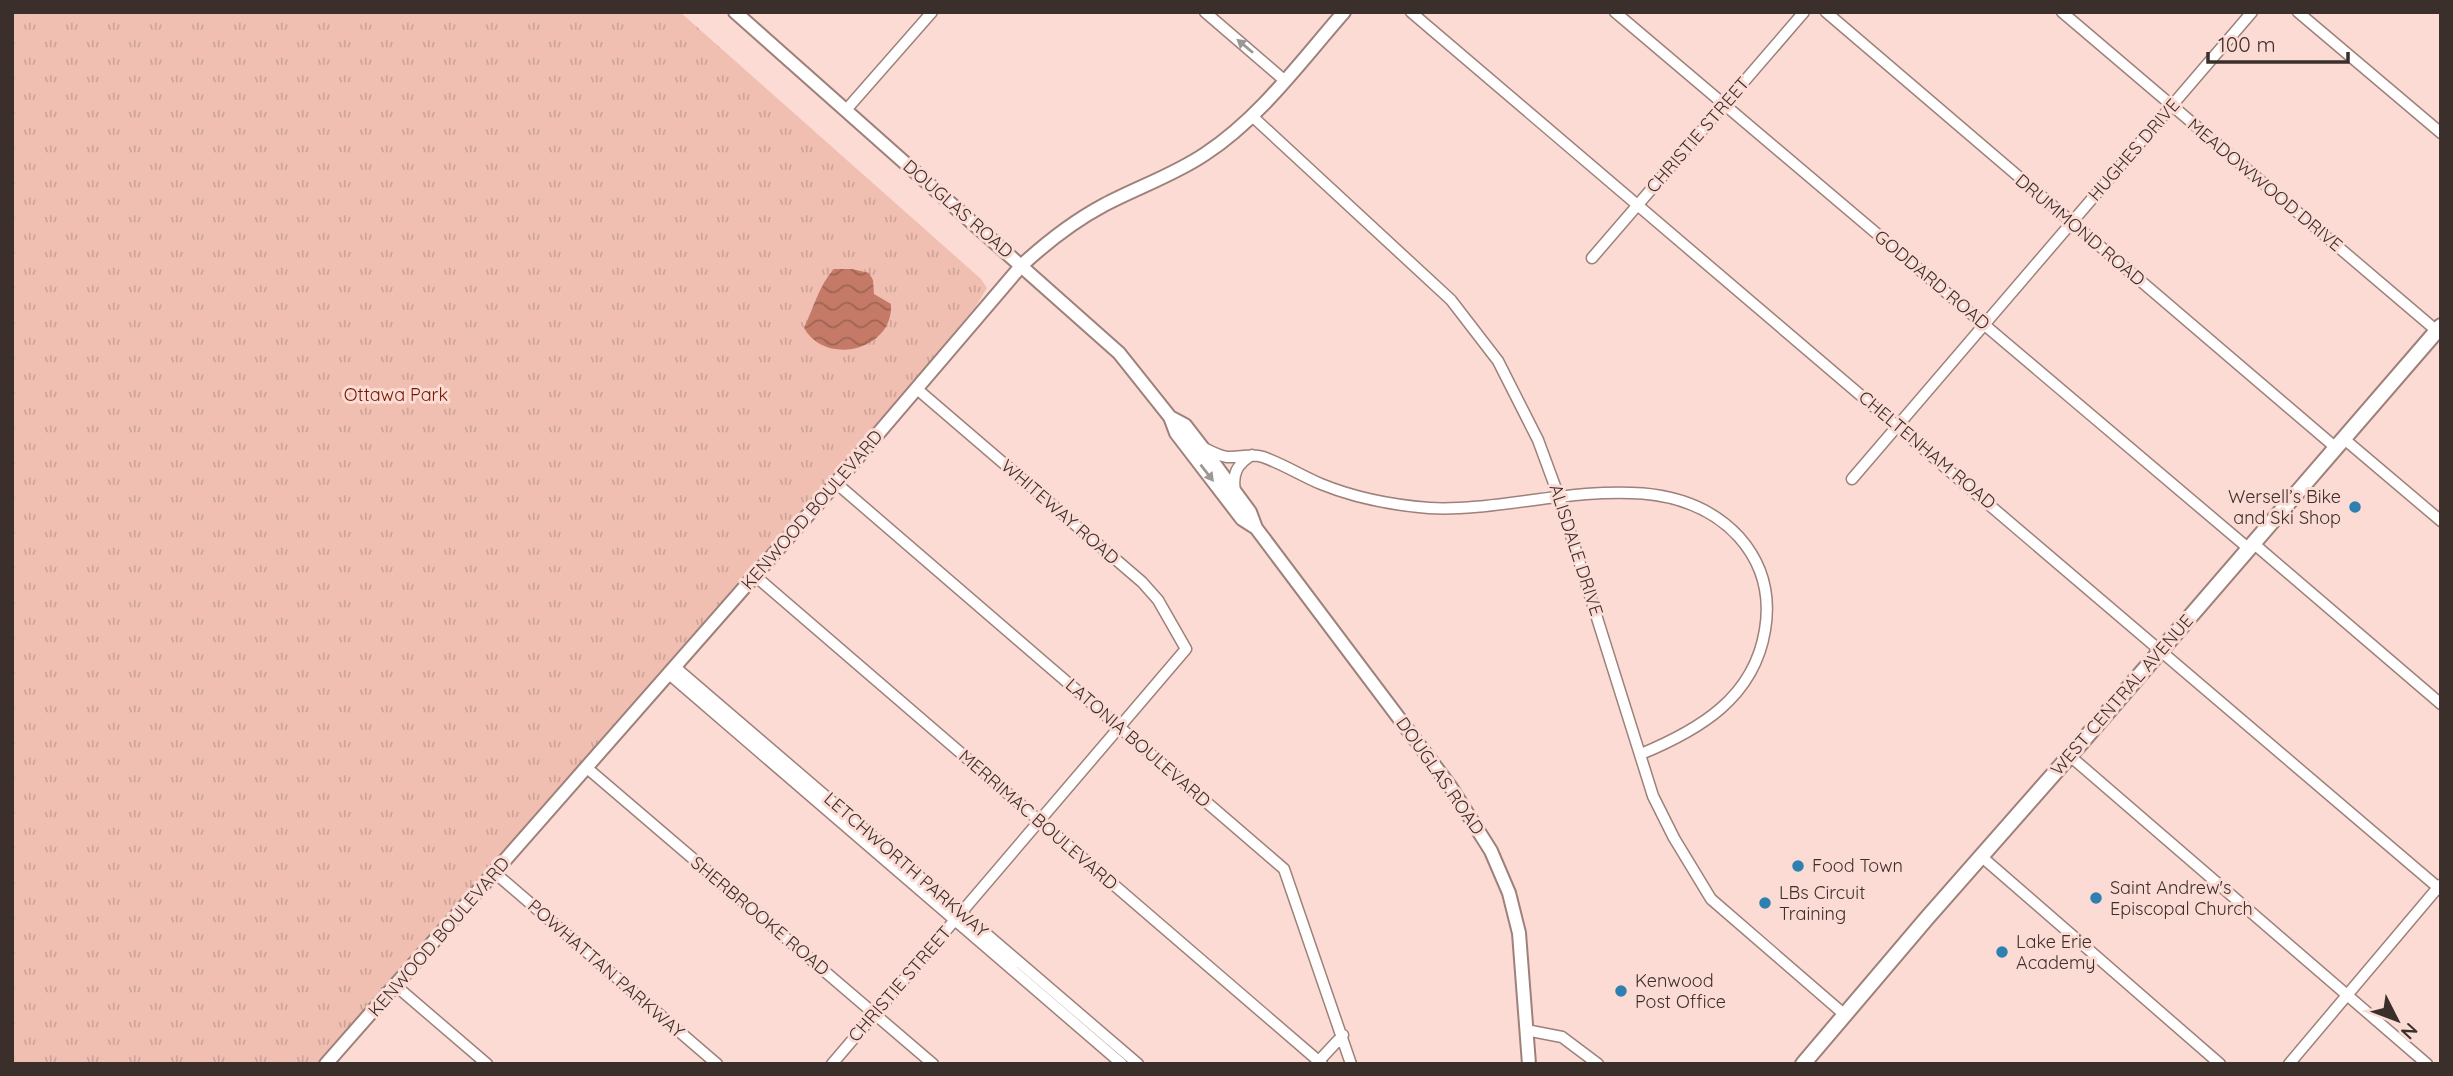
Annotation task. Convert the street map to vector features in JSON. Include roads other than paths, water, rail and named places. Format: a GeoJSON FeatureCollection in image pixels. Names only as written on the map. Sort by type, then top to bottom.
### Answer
{"type":"FeatureCollection","features":[{"type":"Feature","properties":{"kind":"main road","name":"WEST CENTRAL AVENUE"},"geometry":{"type":"LineString","coordinates":[[1803,1064],[2439,329]]}},
{"type":"Feature","properties":{"kind":"street","name":"DOUGLAS ROAD"},"geometry":{"type":"LineString","coordinates":[[735,12],[1119,354],[1170,417],[1176,433],[1233,508],[1242,519],[1256,528]]}},
{"type":"Feature","properties":{"kind":"street"},"geometry":{"type":"LineString","coordinates":[[846,110],[932,12]]}},
{"type":"Feature","properties":{"kind":"street"},"geometry":{"type":"LineString","coordinates":[[1205,12],[1284,80]]}},
{"type":"Feature","properties":{"kind":"street","name":"KENWOOD BOULEVARD"},"geometry":{"type":"LineString","coordinates":[[326,1064],[836,483],[1022,265],[1079,219],[1189,165],[1219,145],[1252,116],[1344,12]]}},
{"type":"Feature","properties":{"kind":"street","name":"CHELTENHAM ROAD"},"geometry":{"type":"LineString","coordinates":[[1411,12],[2440,887]]}},
{"type":"Feature","properties":{"kind":"street","name":"GODDARD ROAD"},"geometry":{"type":"LineString","coordinates":[[1615,12],[1985,325],[2441,704]]}},
{"type":"Feature","properties":{"kind":"street","name":"CHRISTIE STREET"},"geometry":{"type":"LineString","coordinates":[[1592,258],[1804,12]]}},
{"type":"Feature","properties":{"kind":"street","name":"DRUMMOND ROAD"},"geometry":{"type":"LineString","coordinates":[[1826,12],[2073,223],[2339,442],[2441,521]]}},
{"type":"Feature","properties":{"kind":"street","name":"MEADOWWOOD DRIVE"},"geometry":{"type":"LineString","coordinates":[[2062,12],[2439,329]]}},
{"type":"Feature","properties":{"kind":"street","name":"HUGHES DRIVE"},"geometry":{"type":"LineString","coordinates":[[1852,478],[2252,12]]}},
{"type":"Feature","properties":{"kind":"street"},"geometry":{"type":"LineString","coordinates":[[2298,12],[2441,133]]}},
{"type":"Feature","properties":{"kind":"street","name":"ALISDALE DRIVE"},"geometry":{"type":"LineString","coordinates":[[1252,116],[1451,299],[1498,361],[1538,440],[1559,497],[1658,807],[1696,877],[1712,899],[1845,1015]]}},
{"type":"Feature","properties":{"kind":"street","name":"WHITEWAY ROAD"},"geometry":{"type":"LineString","coordinates":[[917,389],[1142,582],[1158,600],[1186,649]]}},
{"type":"Feature","properties":{"kind":"street","name":"DOUGLAS ROAD"},"geometry":{"type":"LineString","coordinates":[[1170,417],[1185,425],[1235,491],[1250,512],[1256,528],[1450,786],[1491,850],[1509,893],[1519,933],[1529,1064]]}},
{"type":"Feature","properties":{"kind":"street"},"geometry":{"type":"LineString","coordinates":[[1202,447],[1223,457],[1261,456],[1341,491],[1412,506],[1473,508],[1559,497],[1629,492],[1653,494],[1696,505],[1725,522],[1750,551],[1763,574],[1766,587],[1766,627],[1758,658],[1733,698],[1699,727],[1640,754]]}},
{"type":"Feature","properties":{"kind":"street"},"geometry":{"type":"LineString","coordinates":[[1235,491],[1233,481],[1236,469],[1252,455]]}},
{"type":"Feature","properties":{"kind":"street","name":"LATONIA BOULEVARD"},"geometry":{"type":"LineString","coordinates":[[836,483],[1284,869],[1352,1064]]}},
{"type":"Feature","properties":{"kind":"street","name":"MERRIMAC BOULEVARD"},"geometry":{"type":"LineString","coordinates":[[754,576],[1319,1063]]}},
{"type":"Feature","properties":{"kind":"street","name":"CHRISTIE STREET"},"geometry":{"type":"LineString","coordinates":[[832,1064],[1186,649]]}},
{"type":"Feature","properties":{"kind":"street","name":"LETCHWORTH PARKWAY"},"geometry":{"type":"LineString","coordinates":[[672,670],[958,916],[1138,1064]]}},
{"type":"Feature","properties":{"kind":"street"},"geometry":{"type":"LineString","coordinates":[[2070,756],[2427,1064]]}},
{"type":"Feature","properties":{"kind":"street","name":"SHERBROOKE ROAD"},"geometry":{"type":"LineString","coordinates":[[587,768],[933,1064]]}},
{"type":"Feature","properties":{"kind":"street"},"geometry":{"type":"LineString","coordinates":[[1982,857],[2220,1064]]}},
{"type":"Feature","properties":{"kind":"street","name":"POWHATTAN PARKWAY"},"geometry":{"type":"LineString","coordinates":[[495,873],[716,1064]]}},
{"type":"Feature","properties":{"kind":"street"},"geometry":{"type":"LineString","coordinates":[[2289,1064],[2440,887]]}},
{"type":"Feature","properties":{"kind":"street","name":"LETCHWORTH PARKWAY"},"geometry":{"type":"LineString","coordinates":[[958,916],[1122,1064]]}},
{"type":"Feature","properties":{"kind":"street"},"geometry":{"type":"LineString","coordinates":[[396,986],[487,1064]]}},
{"type":"Feature","properties":{"kind":"street"},"geometry":{"type":"LineString","coordinates":[[1525,1030],[1562,1037],[1598,1064]]}},
{"type":"Feature","properties":{"kind":"street"},"geometry":{"type":"LineString","coordinates":[[1319,1063],[1343,1035]]}},
{"type":"Feature","properties":{"kind":"water"},"geometry":{"type":"Polygon","coordinates":[[[834,269],[869,273],[873,280],[874,294],[891,304],[889,320],[882,333],[857,348],[842,350],[827,347],[814,340],[804,328],[821,289],[834,269]]]}},
{"type":"Feature","properties":{"kind":"place","name":"Wersell’s Bike and Ski Shop"},"geometry":{"type":"Point","coordinates":[2355,507]}},
{"type":"Feature","properties":{"kind":"place","name":"Food Town"},"geometry":{"type":"Point","coordinates":[1798,866]}},
{"type":"Feature","properties":{"kind":"place","name":"Saint Andrew's Episcopal Church"},"geometry":{"type":"Point","coordinates":[2096,898]}},
{"type":"Feature","properties":{"kind":"place","name":"LBs Circuit Training"},"geometry":{"type":"Point","coordinates":[1765,903]}},
{"type":"Feature","properties":{"kind":"place","name":"Lake Erie Academy"},"geometry":{"type":"Point","coordinates":[2002,952]}},
{"type":"Feature","properties":{"kind":"place","name":"Kenwood Post Office"},"geometry":{"type":"Point","coordinates":[1621,991]}},
{"type":"Feature","properties":{"kind":"park label","name":"Ottawa Park"},"geometry":{"type":"Point","coordinates":[396,395]}}]}
